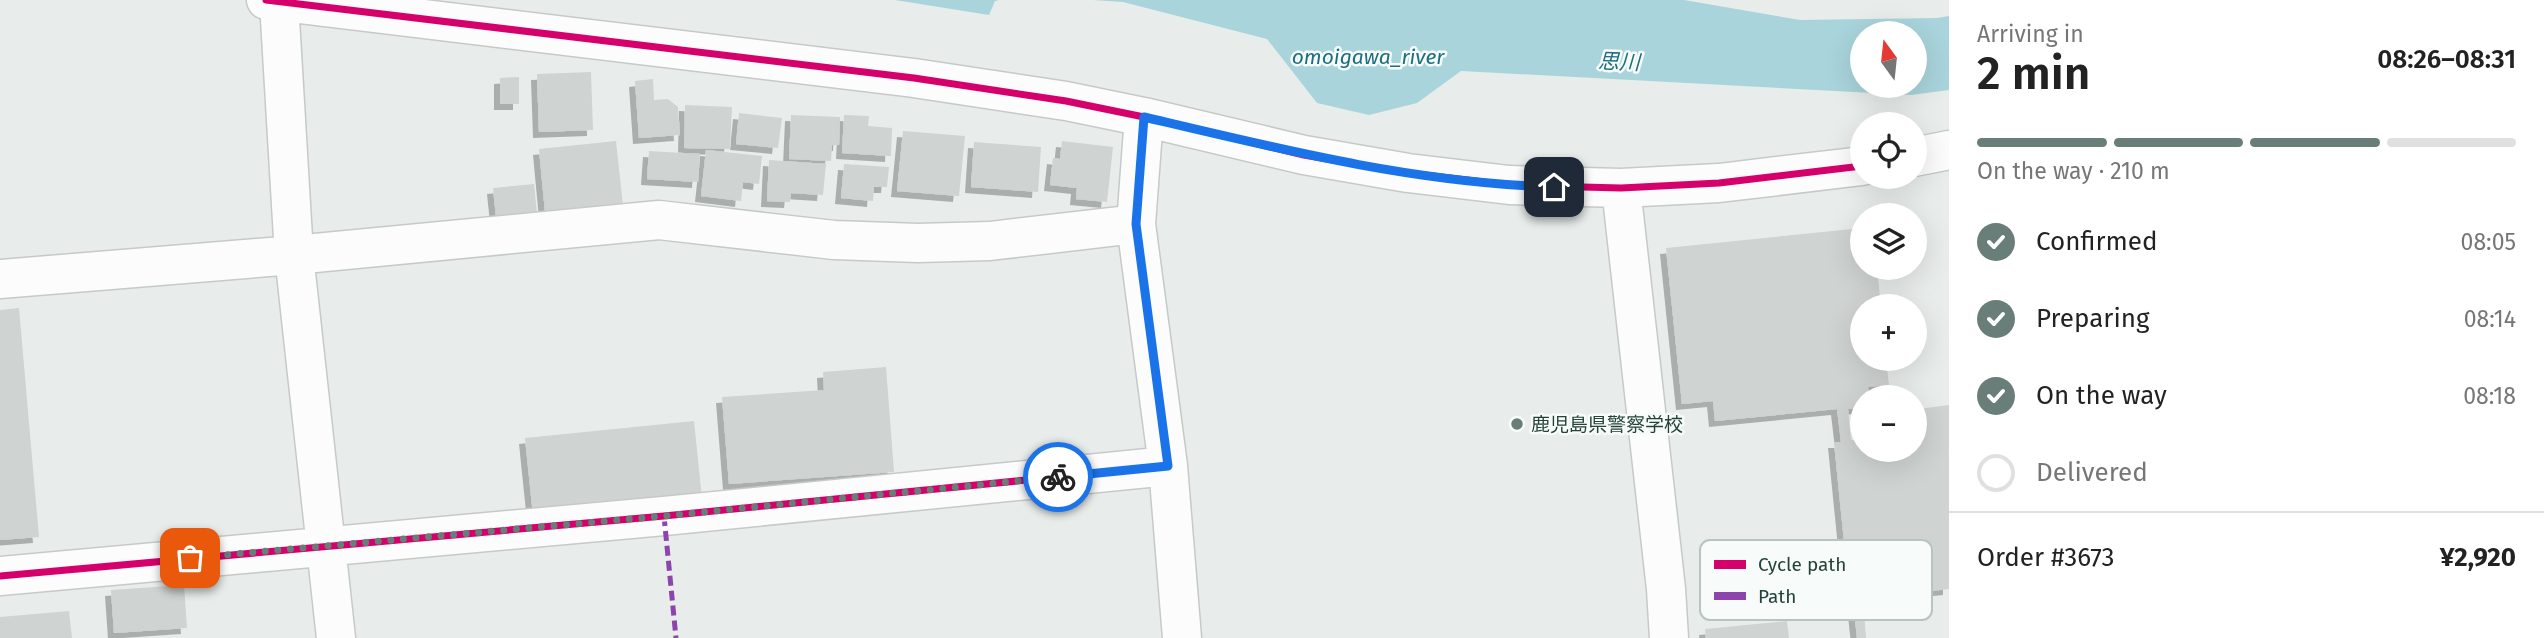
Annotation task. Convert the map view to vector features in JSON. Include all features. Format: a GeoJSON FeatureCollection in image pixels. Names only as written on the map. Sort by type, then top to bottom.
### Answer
{"type":"FeatureCollection","features":[{"type":"Feature","properties":{"kind":"street"},"geometry":{"type":"LineString","coordinates":[[336,638],[294,255],[272,1],[914,78],[1066,101],[1304,155],[1408,173],[1509,186],[1621,188],[1718,183],[1850,167]]}},
{"type":"Feature","properties":{"kind":"street"},"geometry":{"type":"LineString","coordinates":[[1144,117],[1136,224],[1168,466],[1182,638]]}},
{"type":"Feature","properties":{"kind":"street"},"geometry":{"type":"LineString","coordinates":[[1927,154],[1949,150]]}},
{"type":"Feature","properties":{"kind":"street"},"geometry":{"type":"LineString","coordinates":[[1621,188],[1669,638]]}},
{"type":"Feature","properties":{"kind":"street"},"geometry":{"type":"LineString","coordinates":[[0,279],[294,255],[659,220],[834,240],[918,243],[990,241],[1136,224]]}},
{"type":"Feature","properties":{"kind":"street"},"geometry":{"type":"LineString","coordinates":[[0,576],[664,516],[1168,466]]}},
{"type":"Feature","properties":{"kind":"water"},"geometry":{"type":"Polygon","coordinates":[[[895,0],[999,0],[995,1],[989,15],[895,0]]]}},
{"type":"Feature","properties":{"kind":"water","name":"omoigawa_river"},"geometry":{"type":"Polygon","coordinates":[[[1093,0],[1684,0],[1800,20],[1949,16],[1949,90],[1927,93],[1927,21],[1850,21],[1850,92],[1461,71],[1417,103],[1369,115],[1317,103],[1267,39],[1123,2],[1093,0]]]}},
{"type":"Feature","properties":{"kind":"building"},"geometry":{"type":"Polygon","coordinates":[[[591,72],[593,130],[539,132],[537,74],[591,72]]]}},
{"type":"Feature","properties":{"kind":"building"},"geometry":{"type":"Polygon","coordinates":[[[519,77],[519,104],[500,104],[500,78],[519,77]]]}},
{"type":"Feature","properties":{"kind":"building"},"geometry":{"type":"Polygon","coordinates":[[[653,79],[654,100],[668,99],[678,107],[680,135],[639,138],[635,81],[653,79]]]}},
{"type":"Feature","properties":{"kind":"building"},"geometry":{"type":"Polygon","coordinates":[[[685,105],[732,107],[730,149],[684,148],[685,105]]]}},
{"type":"Feature","properties":{"kind":"building"},"geometry":{"type":"Polygon","coordinates":[[[739,113],[782,118],[778,148],[736,144],[739,113]]]}},
{"type":"Feature","properties":{"kind":"building"},"geometry":{"type":"Polygon","coordinates":[[[791,115],[840,117],[839,145],[832,145],[831,161],[789,159],[791,115]]]}},
{"type":"Feature","properties":{"kind":"building"},"geometry":{"type":"Polygon","coordinates":[[[844,115],[869,116],[868,126],[892,128],[891,156],[842,153],[844,115]]]}},
{"type":"Feature","properties":{"kind":"building"},"geometry":{"type":"Polygon","coordinates":[[[903,131],[965,136],[959,196],[897,191],[903,131]]]}},
{"type":"Feature","properties":{"kind":"building"},"geometry":{"type":"Polygon","coordinates":[[[616,141],[624,215],[546,223],[539,149],[616,141]]]}},
{"type":"Feature","properties":{"kind":"building"},"geometry":{"type":"Polygon","coordinates":[[[1062,141],[1113,147],[1107,202],[1076,199],[1077,188],[1050,185],[1053,158],[1060,159],[1062,141]]]}},
{"type":"Feature","properties":{"kind":"building"},"geometry":{"type":"Polygon","coordinates":[[[974,142],[1041,147],[1038,192],[971,187],[974,142]]]}},
{"type":"Feature","properties":{"kind":"building"},"geometry":{"type":"Polygon","coordinates":[[[706,150],[762,156],[759,184],[743,182],[741,201],[701,196],[706,150]]]}},
{"type":"Feature","properties":{"kind":"building"},"geometry":{"type":"Polygon","coordinates":[[[649,151],[700,154],[698,182],[647,179],[649,151]]]}},
{"type":"Feature","properties":{"kind":"building"},"geometry":{"type":"Polygon","coordinates":[[[769,160],[826,164],[823,195],[791,193],[790,202],[767,201],[769,160]]]}},
{"type":"Feature","properties":{"kind":"building"},"geometry":{"type":"Polygon","coordinates":[[[844,164],[889,167],[887,187],[874,187],[873,201],[841,198],[844,164]]]}},
{"type":"Feature","properties":{"kind":"building"},"geometry":{"type":"Polygon","coordinates":[[[534,184],[538,223],[497,227],[493,188],[534,184]]]}},
{"type":"Feature","properties":{"kind":"building","name":"鹿児島県警察学校"},"geometry":{"type":"Polygon","coordinates":[[[1850,229],[1850,280],[1878,280],[1880,294],[1850,294],[1850,371],[1887,371],[1889,385],[1850,385],[1850,462],[1927,462],[1927,408],[1949,405],[1949,589],[1932,591],[1932,540],[1844,540],[1834,442],[1841,442],[1837,409],[1715,421],[1713,401],[1682,404],[1666,248],[1850,229]]]}},
{"type":"Feature","properties":{"kind":"building"},"geometry":{"type":"Polygon","coordinates":[[[19,308],[39,537],[0,540],[0,310],[19,308]]]}},
{"type":"Feature","properties":{"kind":"building"},"geometry":{"type":"Polygon","coordinates":[[[886,367],[894,472],[729,484],[722,397],[824,390],[823,372],[886,367]]]}},
{"type":"Feature","properties":{"kind":"building"},"geometry":{"type":"Polygon","coordinates":[[[694,421],[702,498],[533,515],[525,438],[694,421]]]}},
{"type":"Feature","properties":{"kind":"building"},"geometry":{"type":"Polygon","coordinates":[[[184,585],[187,628],[114,633],[111,590],[184,585]]]}},
{"type":"Feature","properties":{"kind":"building"},"geometry":{"type":"Polygon","coordinates":[[[69,611],[72,638],[0,638],[0,617],[69,611]]]}},
{"type":"Feature","properties":{"kind":"building","name":"鹿児島県警察学校"},"geometry":{"type":"Polygon","coordinates":[[[1855,620],[1865,620],[1866,638],[1857,638],[1855,620]]]}},
{"type":"Feature","properties":{"kind":"building"},"geometry":{"type":"Polygon","coordinates":[[[1787,621],[1789,638],[1706,638],[1705,629],[1787,621]]]}},
{"type":"Feature","properties":{"kind":"marked path"},"geometry":{"type":"LineString","coordinates":[[664,516],[676,638]]}},
{"type":"Feature","properties":{"kind":"cycle path"},"geometry":{"type":"LineString","coordinates":[[266,0],[914,78],[1066,101],[1304,155],[1408,173],[1509,185],[1621,188],[1719,183],[1850,167]]}},
{"type":"Feature","properties":{"kind":"cycle path"},"geometry":{"type":"LineString","coordinates":[[0,576],[664,516],[1168,466]]}},
{"type":"Feature","properties":{"kind":"way so far"},"geometry":{"type":"LineString","coordinates":[[190,558],[664,516],[1058,477]]}},
{"type":"Feature","properties":{"kind":"place","name":"鹿児島県警察学校"},"geometry":{"type":"Point","coordinates":[1517,424]}},
{"type":"Feature","properties":{"kind":"route"},"geometry":{"type":"LineString","coordinates":[[1058,477],[1168,466],[1136,224],[1144,117],[1304,155],[1408,173],[1509,186],[1554,187]]}},
{"type":"Feature","properties":{"kind":"water label","name":"思川"},"geometry":{"type":"Point","coordinates":[1619,62]}}]}
